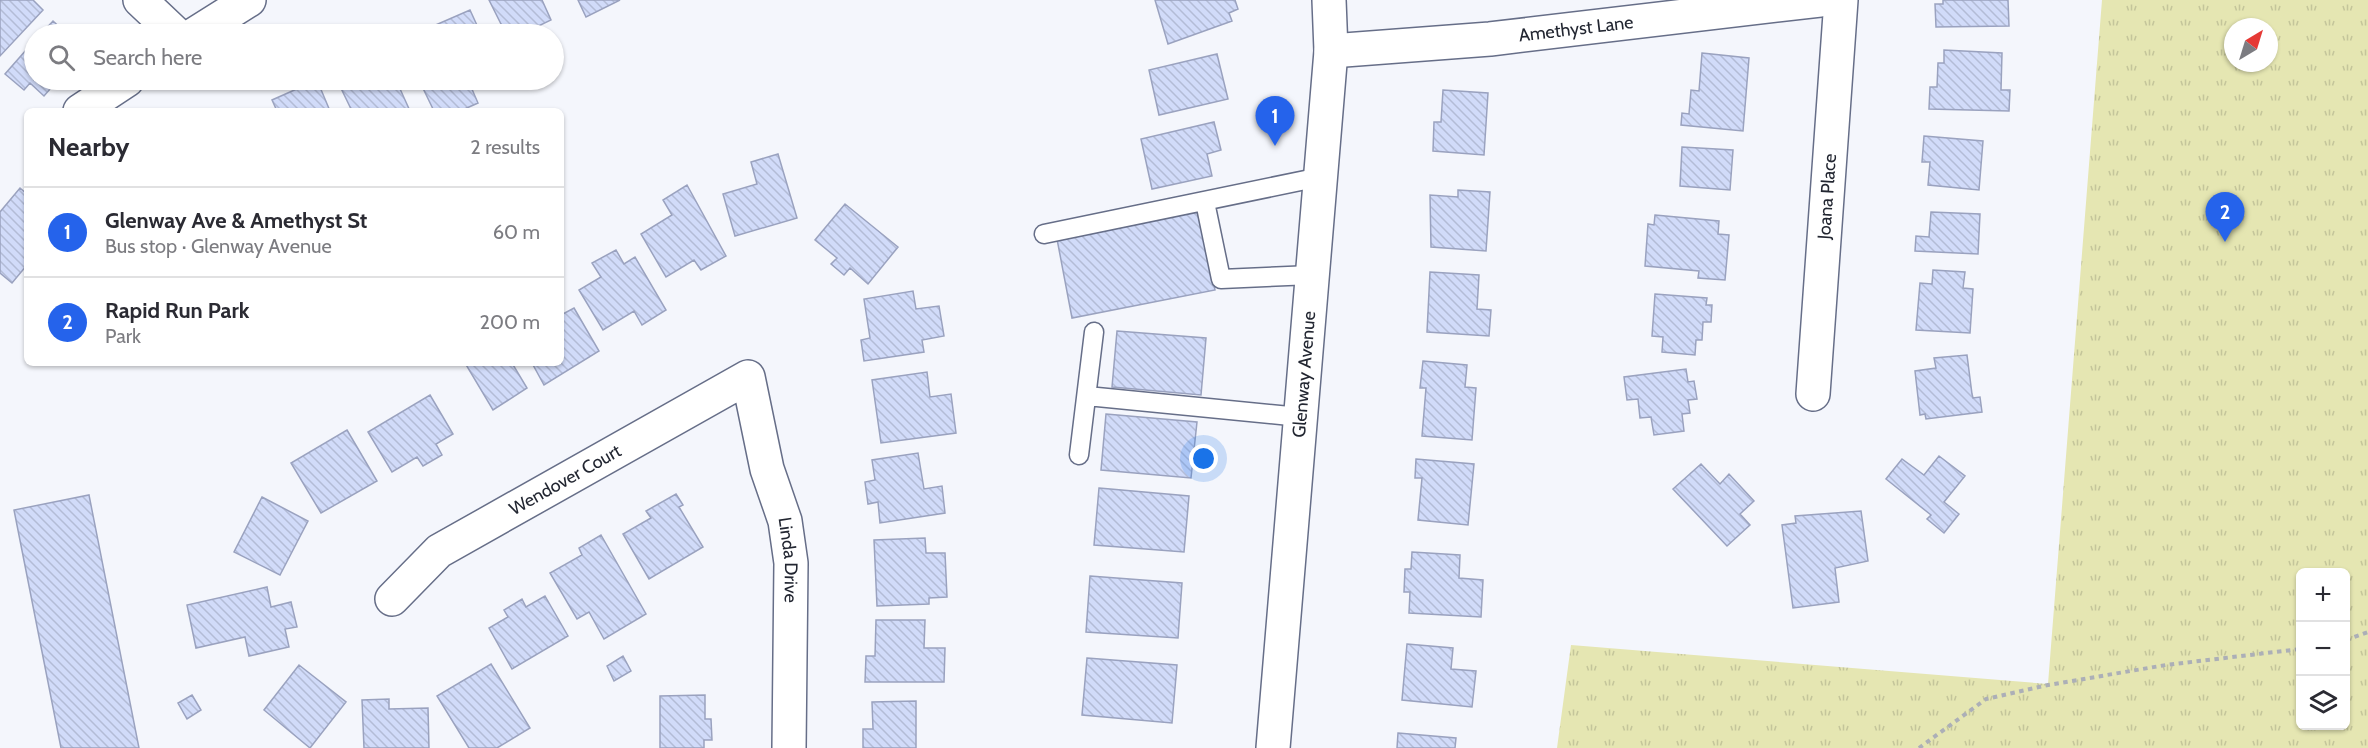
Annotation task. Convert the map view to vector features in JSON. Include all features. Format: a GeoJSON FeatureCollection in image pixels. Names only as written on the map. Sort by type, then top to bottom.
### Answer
{"type":"FeatureCollection","features":[{"type":"Feature","properties":{"kind":"street"},"geometry":{"type":"LineString","coordinates":[[140,0],[165,24]]}},
{"type":"Feature","properties":{"kind":"street"},"geometry":{"type":"LineString","coordinates":[[211,24],[249,0]]}},
{"type":"Feature","properties":{"kind":"street","name":"Glenway Avenue"},"geometry":{"type":"LineString","coordinates":[[1273,748],[1331,51],[1329,0]]}},
{"type":"Feature","properties":{"kind":"street","name":"Amethyst Lane"},"geometry":{"type":"LineString","coordinates":[[1331,51],[1490,39],[1820,0]]}},
{"type":"Feature","properties":{"kind":"street","name":"Joana Place"},"geometry":{"type":"LineString","coordinates":[[1813,394],[1841,0]]}},
{"type":"Feature","properties":{"kind":"street"},"geometry":{"type":"LineString","coordinates":[[85,108],[112,90]]}},
{"type":"Feature","properties":{"kind":"street","name":"Wendover Court"},"geometry":{"type":"LineString","coordinates":[[392,599],[439,551],[748,377]]}},
{"type":"Feature","properties":{"kind":"street","name":"Linda Drive"},"geometry":{"type":"LineString","coordinates":[[748,377],[767,469],[784,521],[791,563],[789,748]]}},
{"type":"Feature","properties":{"kind":"lane"},"geometry":{"type":"LineString","coordinates":[[1044,234],[1320,177]]}},
{"type":"Feature","properties":{"kind":"lane"},"geometry":{"type":"LineString","coordinates":[[1205,202],[1221,279],[1312,275]]}},
{"type":"Feature","properties":{"kind":"lane"},"geometry":{"type":"LineString","coordinates":[[1079,455],[1094,332]]}},
{"type":"Feature","properties":{"kind":"lane"},"geometry":{"type":"LineString","coordinates":[[1087,396],[1300,417]]}},
{"type":"Feature","properties":{"kind":"path"},"geometry":{"type":"LineString","coordinates":[[2350,639],[2368,632]]}},
{"type":"Feature","properties":{"kind":"path"},"geometry":{"type":"LineString","coordinates":[[1919,748],[1986,699],[2048,685],[2166,665],[2296,650]]}},
{"type":"Feature","properties":{"kind":"green space"},"geometry":{"type":"Polygon","coordinates":[[[2102,0],[2368,0],[2368,748],[1557,748],[1571,645],[2048,684],[2102,0]]]}},
{"type":"Feature","properties":{"kind":"building"},"geometry":{"type":"Polygon","coordinates":[[[0,0],[33,0],[43,10],[30,24],[24,24],[24,30],[0,56],[0,0]]]}},
{"type":"Feature","properties":{"kind":"building"},"geometry":{"type":"Polygon","coordinates":[[[489,0],[542,0],[551,20],[543,24],[501,24],[489,0]]]}},
{"type":"Feature","properties":{"kind":"building"},"geometry":{"type":"Polygon","coordinates":[[[578,0],[620,0],[586,17],[578,0]]]}},
{"type":"Feature","properties":{"kind":"building"},"geometry":{"type":"Polygon","coordinates":[[[1155,0],[1235,0],[1238,9],[1229,13],[1232,21],[1168,44],[1155,0]]]}},
{"type":"Feature","properties":{"kind":"building"},"geometry":{"type":"Polygon","coordinates":[[[1943,0],[2008,0],[2009,26],[1936,27],[1935,4],[1943,4],[1943,0]]]}},
{"type":"Feature","properties":{"kind":"building"},"geometry":{"type":"Polygon","coordinates":[[[470,10],[476,24],[438,24],[470,10]]]}},
{"type":"Feature","properties":{"kind":"building"},"geometry":{"type":"Polygon","coordinates":[[[1944,50],[2002,53],[2001,90],[2010,90],[2009,111],[1929,109],[1930,87],[1937,87],[1938,63],[1944,63],[1944,50]]]}},
{"type":"Feature","properties":{"kind":"building"},"geometry":{"type":"Polygon","coordinates":[[[24,52],[24,90],[5,74],[24,52]]]}},
{"type":"Feature","properties":{"kind":"building"},"geometry":{"type":"Polygon","coordinates":[[[1702,53],[1749,58],[1743,131],[1681,125],[1682,113],[1689,114],[1691,90],[1699,91],[1702,53]]]}},
{"type":"Feature","properties":{"kind":"building"},"geometry":{"type":"Polygon","coordinates":[[[1217,54],[1228,99],[1159,115],[1149,70],[1217,54]]]}},
{"type":"Feature","properties":{"kind":"building"},"geometry":{"type":"Polygon","coordinates":[[[38,90],[49,90],[44,96],[38,90]]]}},
{"type":"Feature","properties":{"kind":"building"},"geometry":{"type":"Polygon","coordinates":[[[294,90],[321,90],[329,108],[276,108],[272,100],[294,90]]]}},
{"type":"Feature","properties":{"kind":"building"},"geometry":{"type":"Polygon","coordinates":[[[342,90],[401,90],[409,108],[351,108],[342,90]]]}},
{"type":"Feature","properties":{"kind":"building"},"geometry":{"type":"Polygon","coordinates":[[[424,90],[472,90],[478,103],[467,108],[433,108],[424,90]]]}},
{"type":"Feature","properties":{"kind":"building"},"geometry":{"type":"Polygon","coordinates":[[[1443,90],[1488,93],[1484,155],[1433,151],[1434,122],[1441,122],[1443,90]]]}},
{"type":"Feature","properties":{"kind":"building"},"geometry":{"type":"Polygon","coordinates":[[[1214,122],[1221,150],[1207,154],[1212,176],[1152,189],[1141,139],[1214,122]]]}},
{"type":"Feature","properties":{"kind":"building"},"geometry":{"type":"Polygon","coordinates":[[[1924,136],[1983,141],[1979,190],[1928,185],[1930,162],[1922,162],[1924,136]]]}},
{"type":"Feature","properties":{"kind":"building"},"geometry":{"type":"Polygon","coordinates":[[[1682,147],[1733,150],[1730,190],[1680,186],[1682,147]]]}},
{"type":"Feature","properties":{"kind":"building"},"geometry":{"type":"Polygon","coordinates":[[[778,154],[797,218],[735,236],[723,194],[757,184],[751,162],[778,154]]]}},
{"type":"Feature","properties":{"kind":"building"},"geometry":{"type":"Polygon","coordinates":[[[687,185],[726,256],[701,270],[694,260],[666,277],[641,234],[672,215],[663,200],[687,185]]]}},
{"type":"Feature","properties":{"kind":"building"},"geometry":{"type":"Polygon","coordinates":[[[20,188],[24,191],[24,269],[12,283],[0,273],[0,212],[20,188]]]}},
{"type":"Feature","properties":{"kind":"building"},"geometry":{"type":"Polygon","coordinates":[[[1458,190],[1490,192],[1486,251],[1431,247],[1430,195],[1458,197],[1458,190]]]}},
{"type":"Feature","properties":{"kind":"building"},"geometry":{"type":"Polygon","coordinates":[[[845,204],[898,247],[868,284],[850,268],[844,275],[831,264],[837,258],[815,240],[845,204]]]}},
{"type":"Feature","properties":{"kind":"building"},"geometry":{"type":"Polygon","coordinates":[[[1200,211],[1215,290],[1072,318],[1057,239],[1200,211]]]}},
{"type":"Feature","properties":{"kind":"building"},"geometry":{"type":"Polygon","coordinates":[[[1931,212],[1980,214],[1978,254],[1915,251],[1916,236],[1929,237],[1931,212]]]}},
{"type":"Feature","properties":{"kind":"building"},"geometry":{"type":"Polygon","coordinates":[[[1655,215],[1719,221],[1718,234],[1729,235],[1725,280],[1698,278],[1699,271],[1645,266],[1648,224],[1654,225],[1655,215]]]}},
{"type":"Feature","properties":{"kind":"building"},"geometry":{"type":"Polygon","coordinates":[[[616,250],[624,264],[635,257],[666,310],[642,325],[634,311],[603,330],[579,290],[601,277],[592,263],[616,250]]]}},
{"type":"Feature","properties":{"kind":"building"},"geometry":{"type":"Polygon","coordinates":[[[1933,270],[1965,272],[1963,288],[1973,289],[1970,333],[1916,330],[1920,283],[1932,284],[1933,270]]]}},
{"type":"Feature","properties":{"kind":"building"},"geometry":{"type":"Polygon","coordinates":[[[1430,272],[1479,275],[1477,309],[1491,310],[1489,336],[1427,332],[1430,272]]]}},
{"type":"Feature","properties":{"kind":"building"},"geometry":{"type":"Polygon","coordinates":[[[913,291],[916,309],[939,306],[944,336],[922,340],[924,352],[864,361],[861,340],[870,338],[864,299],[913,291]]]}},
{"type":"Feature","properties":{"kind":"building"},"geometry":{"type":"Polygon","coordinates":[[[1655,294],[1707,298],[1706,305],[1712,305],[1711,322],[1703,322],[1702,340],[1696,340],[1695,355],[1662,352],[1663,337],[1652,336],[1655,294]]]}},
{"type":"Feature","properties":{"kind":"building"},"geometry":{"type":"Polygon","coordinates":[[[574,308],[599,351],[544,385],[534,366],[564,366],[564,313],[574,308]]]}},
{"type":"Feature","properties":{"kind":"building"},"geometry":{"type":"Polygon","coordinates":[[[1117,331],[1206,338],[1201,395],[1112,387],[1117,331]]]}},
{"type":"Feature","properties":{"kind":"building"},"geometry":{"type":"Polygon","coordinates":[[[1967,355],[1973,398],[1980,397],[1982,412],[1926,419],[1925,414],[1920,415],[1915,371],[1936,368],[1934,358],[1967,355]]]}},
{"type":"Feature","properties":{"kind":"building"},"geometry":{"type":"Polygon","coordinates":[[[1423,361],[1467,365],[1465,387],[1476,388],[1472,440],[1422,436],[1426,388],[1420,388],[1423,361]]]}},
{"type":"Feature","properties":{"kind":"building"},"geometry":{"type":"Polygon","coordinates":[[[467,366],[514,366],[527,388],[493,410],[467,366]]]}},
{"type":"Feature","properties":{"kind":"building"},"geometry":{"type":"Polygon","coordinates":[[[1686,369],[1688,382],[1694,381],[1697,399],[1688,400],[1690,413],[1682,414],[1684,431],[1654,435],[1651,417],[1640,418],[1638,399],[1627,400],[1624,377],[1686,369]]]}},
{"type":"Feature","properties":{"kind":"building"},"geometry":{"type":"Polygon","coordinates":[[[927,372],[930,397],[951,394],[956,433],[881,443],[872,380],[927,372]]]}},
{"type":"Feature","properties":{"kind":"building"},"geometry":{"type":"Polygon","coordinates":[[[430,395],[453,434],[436,444],[442,455],[423,466],[417,457],[392,472],[368,432],[430,395]]]}},
{"type":"Feature","properties":{"kind":"building"},"geometry":{"type":"Polygon","coordinates":[[[1106,414],[1197,422],[1191,478],[1101,470],[1106,414]]]}},
{"type":"Feature","properties":{"kind":"building"},"geometry":{"type":"Polygon","coordinates":[[[347,430],[377,481],[321,513],[291,463],[347,430]]]}},
{"type":"Feature","properties":{"kind":"building"},"geometry":{"type":"Polygon","coordinates":[[[918,453],[924,489],[942,486],[945,513],[880,523],[878,502],[868,504],[865,482],[875,480],[872,460],[918,453]]]}},
{"type":"Feature","properties":{"kind":"building"},"geometry":{"type":"Polygon","coordinates":[[[1939,456],[1965,476],[1944,502],[1959,514],[1944,533],[1927,519],[1931,515],[1886,479],[1902,459],[1924,475],[1939,456]]]}},
{"type":"Feature","properties":{"kind":"building"},"geometry":{"type":"Polygon","coordinates":[[[1416,459],[1474,464],[1468,525],[1418,520],[1422,478],[1415,478],[1416,459]]]}},
{"type":"Feature","properties":{"kind":"building"},"geometry":{"type":"Polygon","coordinates":[[[1701,464],[1720,484],[1729,474],[1754,501],[1740,514],[1750,525],[1727,546],[1673,489],[1701,464]]]}},
{"type":"Feature","properties":{"kind":"building"},"geometry":{"type":"Polygon","coordinates":[[[1099,488],[1189,496],[1184,552],[1094,545],[1099,488]]]}},
{"type":"Feature","properties":{"kind":"building"},"geometry":{"type":"Polygon","coordinates":[[[676,494],[683,505],[679,507],[703,547],[649,579],[623,534],[651,518],[646,511],[676,494]]]}},
{"type":"Feature","properties":{"kind":"building"},"geometry":{"type":"Polygon","coordinates":[[[89,495],[139,748],[61,748],[14,510],[89,495]]]}},
{"type":"Feature","properties":{"kind":"building"},"geometry":{"type":"Polygon","coordinates":[[[262,497],[308,521],[280,575],[234,552],[262,497]]]}},
{"type":"Feature","properties":{"kind":"building"},"geometry":{"type":"Polygon","coordinates":[[[1861,511],[1868,561],[1835,568],[1839,602],[1793,608],[1782,525],[1796,523],[1795,516],[1861,511]]]}},
{"type":"Feature","properties":{"kind":"building"},"geometry":{"type":"Polygon","coordinates":[[[601,535],[646,614],[604,639],[589,612],[577,619],[550,573],[582,555],[579,548],[601,535]]]}},
{"type":"Feature","properties":{"kind":"building"},"geometry":{"type":"Polygon","coordinates":[[[925,538],[926,553],[945,553],[947,597],[929,598],[929,604],[877,606],[874,540],[925,538]]]}},
{"type":"Feature","properties":{"kind":"building"},"geometry":{"type":"Polygon","coordinates":[[[1412,552],[1460,555],[1459,578],[1483,580],[1481,617],[1409,613],[1410,592],[1404,592],[1405,569],[1411,569],[1412,552]]]}},
{"type":"Feature","properties":{"kind":"building"},"geometry":{"type":"Polygon","coordinates":[[[1090,576],[1182,583],[1178,638],[1086,632],[1090,576]]]}},
{"type":"Feature","properties":{"kind":"building"},"geometry":{"type":"Polygon","coordinates":[[[267,587],[271,607],[291,602],[297,627],[285,629],[289,647],[249,656],[245,637],[196,648],[187,605],[267,587]]]}},
{"type":"Feature","properties":{"kind":"building"},"geometry":{"type":"Polygon","coordinates":[[[545,596],[568,636],[512,669],[489,628],[508,617],[504,610],[522,599],[526,607],[545,596]]]}},
{"type":"Feature","properties":{"kind":"building"},"geometry":{"type":"Polygon","coordinates":[[[876,620],[925,620],[924,648],[945,648],[944,682],[865,682],[866,656],[875,656],[876,620]]]}},
{"type":"Feature","properties":{"kind":"building"},"geometry":{"type":"Polygon","coordinates":[[[1407,644],[1453,648],[1451,669],[1476,671],[1472,707],[1402,700],[1407,644]]]}},
{"type":"Feature","properties":{"kind":"building"},"geometry":{"type":"Polygon","coordinates":[[[623,656],[631,671],[614,681],[607,666],[623,656]]]}},
{"type":"Feature","properties":{"kind":"building"},"geometry":{"type":"Polygon","coordinates":[[[1087,658],[1177,665],[1172,723],[1082,715],[1087,658]]]}},
{"type":"Feature","properties":{"kind":"building"},"geometry":{"type":"Polygon","coordinates":[[[491,664],[530,728],[497,748],[469,748],[437,696],[491,664]]]}},
{"type":"Feature","properties":{"kind":"building"},"geometry":{"type":"Polygon","coordinates":[[[299,665],[346,702],[310,748],[264,710],[299,665]]]}},
{"type":"Feature","properties":{"kind":"building"},"geometry":{"type":"Polygon","coordinates":[[[192,695],[201,710],[187,719],[178,703],[192,695]]]}},
{"type":"Feature","properties":{"kind":"building"},"geometry":{"type":"Polygon","coordinates":[[[705,695],[705,719],[711,719],[712,740],[704,740],[704,748],[660,748],[660,696],[705,695]]]}},
{"type":"Feature","properties":{"kind":"building"},"geometry":{"type":"Polygon","coordinates":[[[389,699],[389,709],[428,708],[429,748],[364,748],[362,700],[389,699]]]}},
{"type":"Feature","properties":{"kind":"building"},"geometry":{"type":"Polygon","coordinates":[[[916,701],[916,748],[863,748],[863,729],[873,729],[872,702],[916,701]]]}},
{"type":"Feature","properties":{"kind":"building"},"geometry":{"type":"Polygon","coordinates":[[[1398,733],[1456,738],[1455,748],[1397,748],[1398,733]]]}},
{"type":"Feature","properties":{"kind":"place","name":"Glenway Ave & Amethyst St"},"geometry":{"type":"Point","coordinates":[1275,146]}},
{"type":"Feature","properties":{"kind":"place","name":"Rapid Run Park"},"geometry":{"type":"Point","coordinates":[2225,242]}}]}
